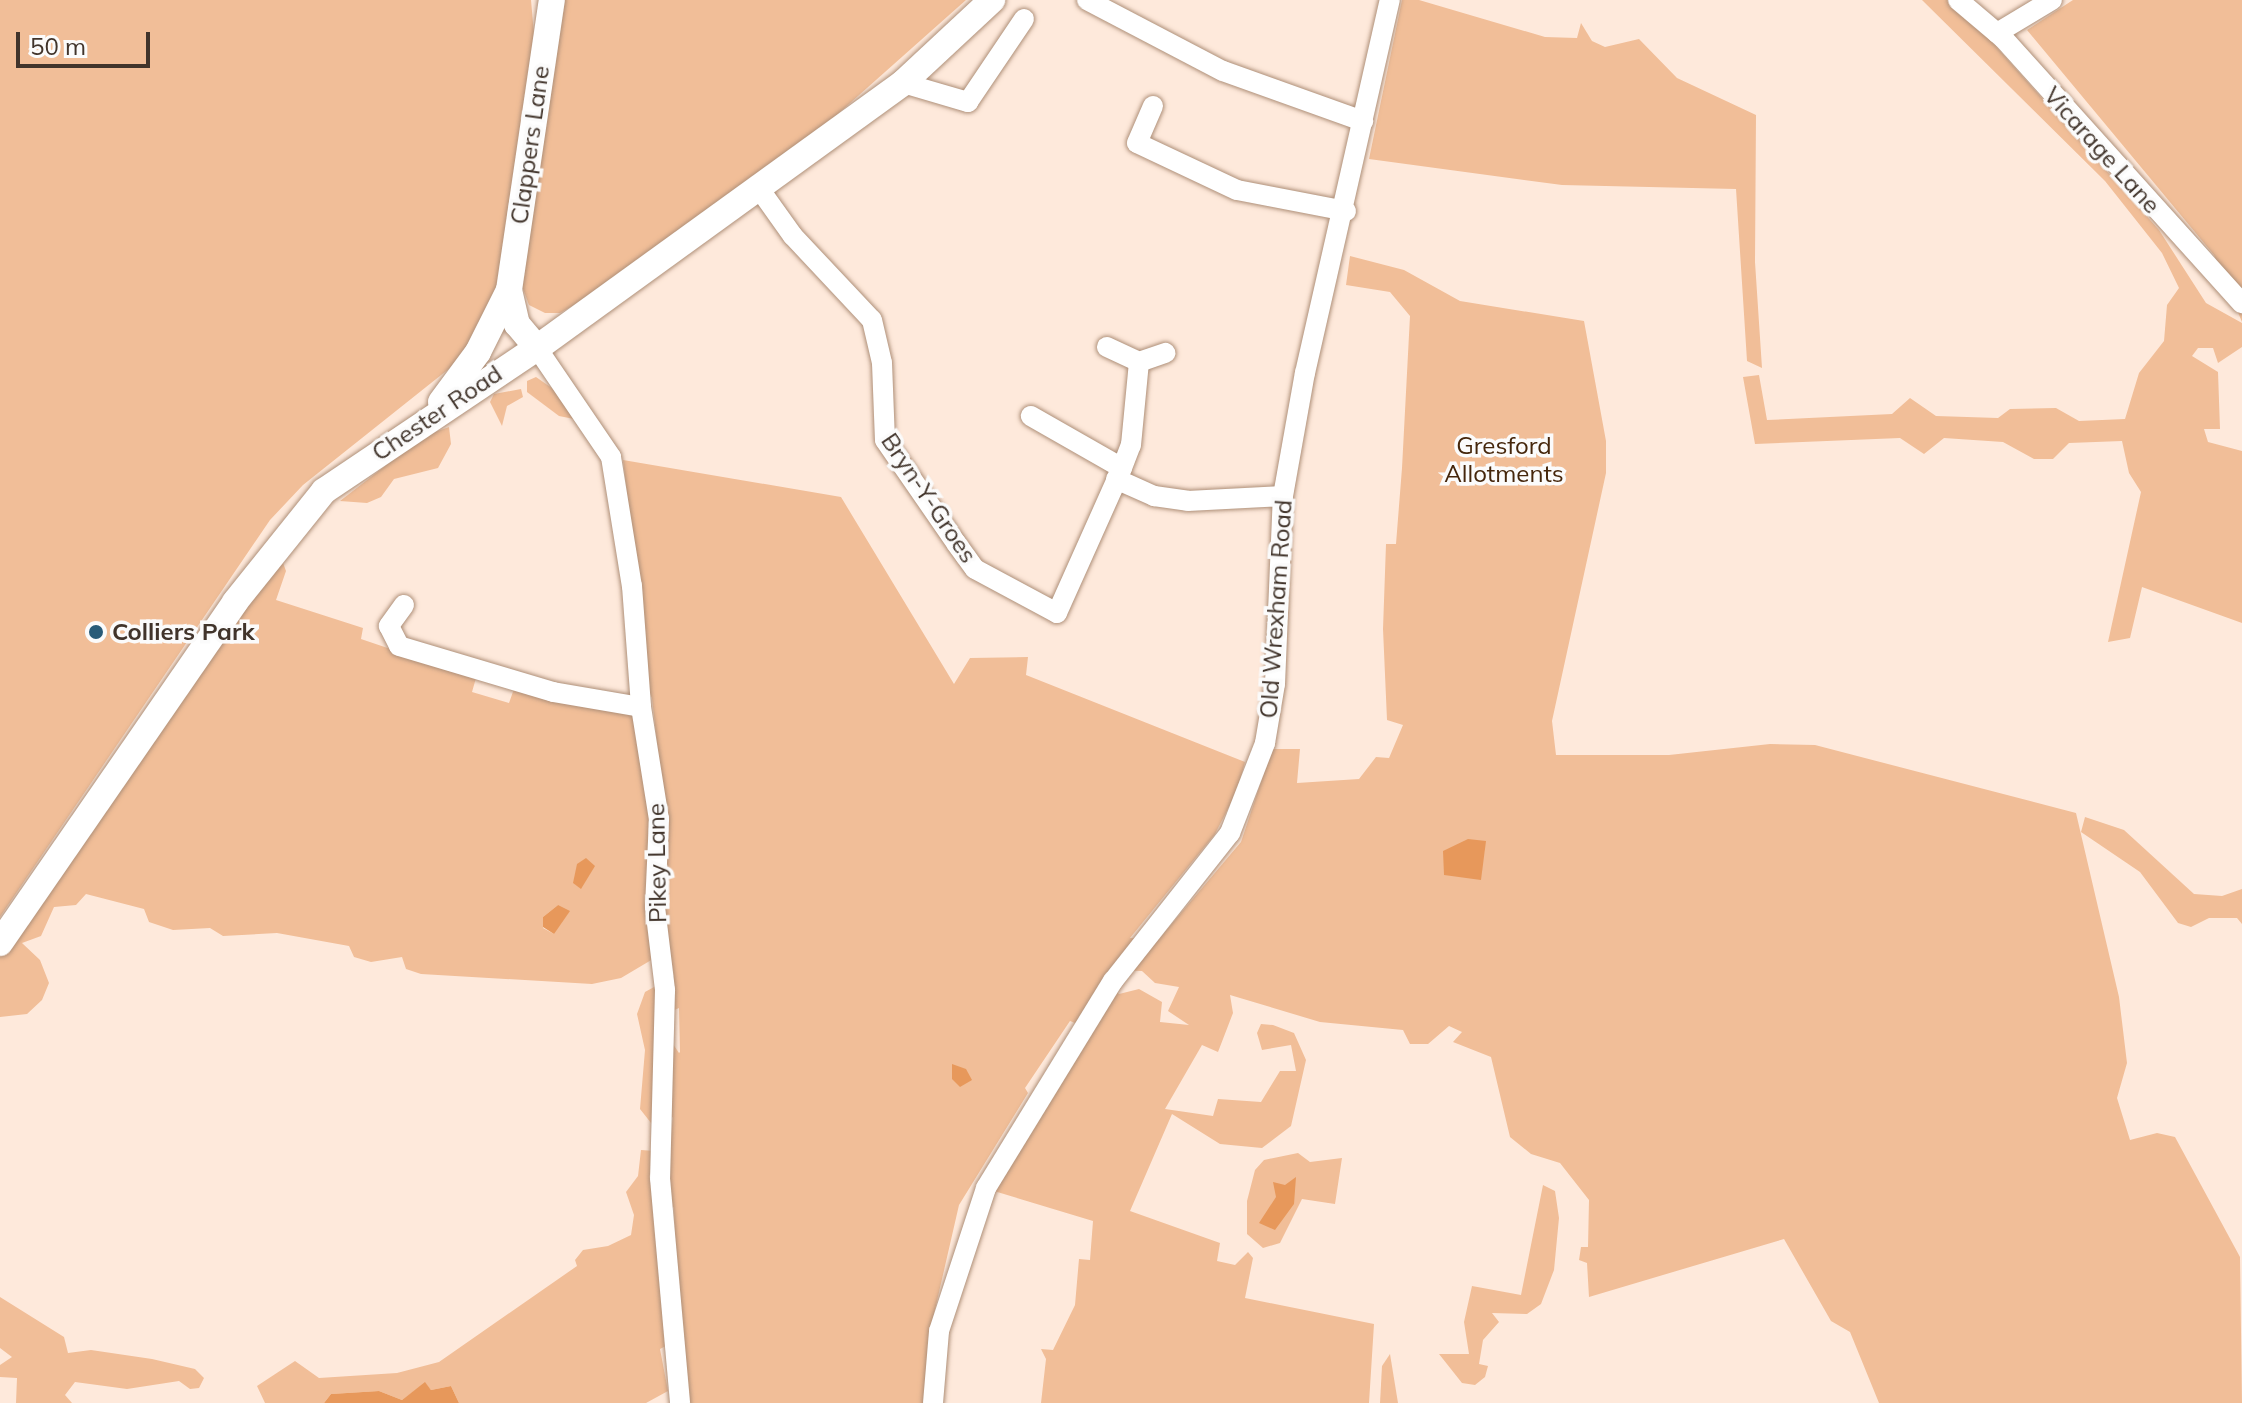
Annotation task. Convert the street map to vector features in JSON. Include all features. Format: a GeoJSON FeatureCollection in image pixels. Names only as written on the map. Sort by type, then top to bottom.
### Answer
{"type":"FeatureCollection","features":[{"type":"Feature","properties":{"kind":"main road","name":"Clappers Lane"},"geometry":{"type":"LineString","coordinates":[[432,413],[478,352],[509,290],[552,0]]}},
{"type":"Feature","properties":{"kind":"main road","name":"Chester Road"},"geometry":{"type":"LineString","coordinates":[[0,943],[235,602],[324,491],[432,413],[537,348],[903,83],[992,0]]}},
{"type":"Feature","properties":{"kind":"main road","name":"Clappers Lane"},"geometry":{"type":"LineString","coordinates":[[509,290],[517,324],[537,348]]}},
{"type":"Feature","properties":{"kind":"street"},"geometry":{"type":"LineString","coordinates":[[1087,0],[1223,71],[1363,121]]}},
{"type":"Feature","properties":{"kind":"street","name":"Old Wrexham Road"},"geometry":{"type":"LineString","coordinates":[[933,1403],[939,1331],[986,1188],[1113,981],[1230,833],[1265,743],[1275,684],[1283,496],[1305,373],[1346,211],[1390,0]]}},
{"type":"Feature","properties":{"kind":"street","name":"Vicarage Lane"},"geometry":{"type":"LineString","coordinates":[[1958,0],[1997,33],[2242,303]]}},
{"type":"Feature","properties":{"kind":"street"},"geometry":{"type":"LineString","coordinates":[[1997,33],[2052,0]]}},
{"type":"Feature","properties":{"kind":"street"},"geometry":{"type":"LineString","coordinates":[[903,83],[968,102],[1024,19]]}},
{"type":"Feature","properties":{"kind":"street"},"geometry":{"type":"LineString","coordinates":[[1153,106],[1137,143],[1237,190],[1346,211]]}},
{"type":"Feature","properties":{"kind":"street","name":"Bryn-Y-Groes"},"geometry":{"type":"LineString","coordinates":[[758,187],[793,236],[872,320],[882,363],[885,440],[975,569],[1057,613],[1119,473]]}},
{"type":"Feature","properties":{"kind":"street"},"geometry":{"type":"LineString","coordinates":[[1107,347],[1139,362],[1165,353]]}},
{"type":"Feature","properties":{"kind":"street","name":"Pikey Lane"},"geometry":{"type":"LineString","coordinates":[[537,348],[611,457],[632,586],[641,707],[659,819],[655,907],[665,990],[660,1178],[680,1403]]}},
{"type":"Feature","properties":{"kind":"street"},"geometry":{"type":"LineString","coordinates":[[1119,473],[1131,445],[1139,362]]}},
{"type":"Feature","properties":{"kind":"street"},"geometry":{"type":"LineString","coordinates":[[1031,416],[1154,496],[1188,501],[1283,496]]}},
{"type":"Feature","properties":{"kind":"street"},"geometry":{"type":"LineString","coordinates":[[404,605],[389,626],[399,646],[553,692],[641,707]]}},
{"type":"Feature","properties":{"kind":"street"},"geometry":{"type":"LineString","coordinates":[[939,1331],[949,1350],[945,1403]]}},
{"type":"Feature","properties":{"kind":"green space"},"geometry":{"type":"Polygon","coordinates":[[[0,0],[531,0],[535,46],[499,281],[465,356],[303,485],[270,520],[0,917],[0,0]]]}},
{"type":"Feature","properties":{"kind":"green space"},"geometry":{"type":"Polygon","coordinates":[[[565,0],[966,0],[831,120],[586,298],[560,313],[545,313],[529,305],[522,286],[565,0]]]}},
{"type":"Feature","properties":{"kind":"green space"},"geometry":{"type":"Polygon","coordinates":[[[1402,0],[1419,0],[1545,37],[1577,38],[1581,23],[1592,41],[1605,47],[1639,39],[1677,78],[1756,115],[1755,262],[1762,368],[1747,361],[1736,189],[1562,185],[1369,159],[1402,0]]]}},
{"type":"Feature","properties":{"kind":"green space"},"geometry":{"type":"Polygon","coordinates":[[[1922,0],[1948,0],[1976,24],[2159,230],[2206,303],[2242,323],[2242,347],[2218,363],[2213,348],[2198,348],[2192,356],[2218,372],[2220,429],[2204,429],[2208,442],[2242,451],[2242,623],[2142,587],[2130,638],[2108,642],[2141,492],[2129,473],[2122,441],[2069,443],[2053,459],[2034,459],[2003,442],[1944,438],[1924,454],[1900,438],[1755,444],[1743,377],[1759,375],[1767,420],[1892,414],[1910,398],[1936,416],[1998,418],[2010,409],[2056,408],[2079,421],[2125,419],[2139,373],[2164,341],[2167,305],[2179,288],[2162,253],[2105,181],[1922,0]]]}},
{"type":"Feature","properties":{"kind":"green space"},"geometry":{"type":"Polygon","coordinates":[[[2073,0],[2242,0],[2242,322],[2214,255],[2027,30],[2073,0]]]}},
{"type":"Feature","properties":{"kind":"green space","name":"Gresford Allotments"},"geometry":{"type":"Polygon","coordinates":[[[1350,256],[1404,270],[1460,301],[1584,321],[1606,441],[1606,473],[1552,721],[1556,755],[1669,755],[1770,744],[1815,745],[2076,813],[2119,997],[2127,1063],[2117,1098],[2130,1140],[2157,1133],[2175,1137],[2240,1257],[2242,1403],[1879,1403],[1850,1332],[1831,1321],[1784,1239],[1589,1297],[1587,1263],[1579,1260],[1581,1247],[1588,1247],[1589,1200],[1560,1163],[1531,1154],[1510,1137],[1491,1057],[1453,1042],[1462,1032],[1449,1026],[1428,1044],[1410,1044],[1403,1030],[1320,1022],[1230,995],[1233,1013],[1218,1052],[1202,1045],[1165,1109],[1213,1116],[1218,1099],[1261,1102],[1280,1071],[1296,1071],[1291,1045],[1262,1050],[1257,1033],[1261,1024],[1273,1025],[1294,1033],[1306,1060],[1291,1126],[1262,1148],[1220,1144],[1172,1114],[1130,1211],[1220,1243],[1217,1261],[1235,1265],[1248,1252],[1253,1258],[1245,1298],[1374,1324],[1369,1403],[1041,1403],[1046,1359],[1041,1349],[1053,1350],[1075,1305],[1079,1259],[1090,1260],[1093,1221],[994,1191],[1090,1029],[1070,1021],[1025,1088],[1028,1093],[959,1205],[928,1340],[924,1403],[688,1403],[679,1339],[660,1349],[668,1391],[646,1403],[459,1403],[451,1386],[431,1390],[425,1383],[402,1400],[379,1391],[331,1394],[324,1403],[265,1403],[257,1386],[295,1361],[319,1378],[397,1373],[439,1362],[577,1266],[575,1260],[583,1250],[608,1246],[631,1235],[634,1215],[626,1192],[638,1176],[641,1150],[669,1152],[673,1117],[655,1128],[640,1109],[645,1050],[637,1014],[645,992],[674,976],[671,958],[653,959],[621,978],[592,984],[421,974],[406,969],[402,957],[371,962],[354,957],[349,946],[277,933],[223,936],[210,928],[173,930],[149,922],[144,909],[86,894],[76,905],[54,907],[41,936],[22,943],[40,960],[49,983],[42,1000],[27,1014],[0,1017],[0,956],[173,702],[282,560],[286,571],[276,600],[363,628],[361,639],[476,678],[472,692],[509,703],[514,689],[627,712],[637,718],[661,778],[652,698],[645,684],[648,666],[623,460],[841,497],[954,684],[970,658],[1028,657],[1026,675],[1245,762],[1237,791],[1215,834],[1130,938],[1159,939],[1241,842],[1272,749],[1300,749],[1297,783],[1359,779],[1376,757],[1389,758],[1403,725],[1387,720],[1383,629],[1386,544],[1396,544],[1410,316],[1390,292],[1346,285],[1350,256]],[[558,905],[543,917],[543,928],[554,934],[558,905]],[[1112,970],[1104,983],[1119,994],[1139,989],[1162,1002],[1160,1022],[1189,1025],[1168,1011],[1179,987],[1155,983],[1142,971],[1112,970]],[[679,1008],[670,1012],[671,1041],[679,1053],[679,1008]],[[674,1207],[662,1214],[676,1282],[674,1207]]]}},
{"type":"Feature","properties":{"kind":"green space"},"geometry":{"type":"Polygon","coordinates":[[[536,377],[566,398],[574,419],[559,416],[527,392],[527,381],[536,377]]]}},
{"type":"Feature","properties":{"kind":"green space"},"geometry":{"type":"Polygon","coordinates":[[[521,389],[523,397],[507,406],[502,426],[490,402],[494,394],[521,389]]]}},
{"type":"Feature","properties":{"kind":"green space"},"geometry":{"type":"Polygon","coordinates":[[[449,427],[451,444],[438,468],[394,479],[381,497],[367,503],[340,501],[424,436],[449,427]]]}},
{"type":"Feature","properties":{"kind":"green space"},"geometry":{"type":"Polygon","coordinates":[[[2085,817],[2124,830],[2194,894],[2222,896],[2242,889],[2242,924],[2237,918],[2209,918],[2191,927],[2178,923],[2140,872],[2081,832],[2085,817]]]}},
{"type":"Feature","properties":{"kind":"green space"},"geometry":{"type":"Polygon","coordinates":[[[1298,1153],[1310,1162],[1342,1158],[1335,1204],[1302,1199],[1280,1243],[1263,1248],[1247,1234],[1247,1201],[1255,1170],[1264,1160],[1298,1153]]]}},
{"type":"Feature","properties":{"kind":"green space"},"geometry":{"type":"Polygon","coordinates":[[[1543,1185],[1555,1191],[1559,1218],[1554,1270],[1541,1304],[1527,1314],[1492,1313],[1499,1322],[1483,1340],[1479,1364],[1488,1366],[1485,1377],[1475,1385],[1462,1383],[1439,1354],[1469,1354],[1464,1322],[1472,1286],[1521,1295],[1543,1185]]]}},
{"type":"Feature","properties":{"kind":"green space"},"geometry":{"type":"Polygon","coordinates":[[[0,1297],[64,1337],[68,1353],[91,1350],[152,1359],[195,1369],[204,1378],[199,1388],[190,1389],[179,1381],[127,1389],[75,1382],[65,1395],[72,1403],[16,1403],[17,1378],[0,1377],[0,1365],[12,1357],[0,1348],[0,1297]]]}},
{"type":"Feature","properties":{"kind":"green space"},"geometry":{"type":"Polygon","coordinates":[[[1390,1354],[1398,1403],[1380,1403],[1382,1366],[1390,1354]]]}},
{"type":"Feature","properties":{"kind":"shaded area"},"geometry":{"type":"Polygon","coordinates":[[[1468,839],[1486,841],[1481,880],[1444,875],[1443,851],[1468,839]]]}},
{"type":"Feature","properties":{"kind":"shaded area"},"geometry":{"type":"Polygon","coordinates":[[[586,858],[595,866],[581,889],[573,883],[577,864],[586,858]]]}},
{"type":"Feature","properties":{"kind":"shaded area"},"geometry":{"type":"Polygon","coordinates":[[[558,905],[570,911],[554,934],[543,927],[543,917],[558,905]]]}},
{"type":"Feature","properties":{"kind":"shaded area"},"geometry":{"type":"Polygon","coordinates":[[[952,1064],[966,1069],[972,1080],[960,1087],[952,1079],[952,1064]]]}},
{"type":"Feature","properties":{"kind":"shaded area"},"geometry":{"type":"Polygon","coordinates":[[[1296,1177],[1294,1204],[1275,1230],[1259,1223],[1276,1197],[1273,1182],[1285,1185],[1296,1177]]]}},
{"type":"Feature","properties":{"kind":"shaded area"},"geometry":{"type":"Polygon","coordinates":[[[425,1382],[431,1390],[451,1386],[459,1403],[324,1403],[331,1394],[379,1391],[402,1400],[425,1382]]]}},
{"type":"Feature","properties":{"kind":"place","name":"Colliers Park"},"geometry":{"type":"Point","coordinates":[96,632]}}]}
